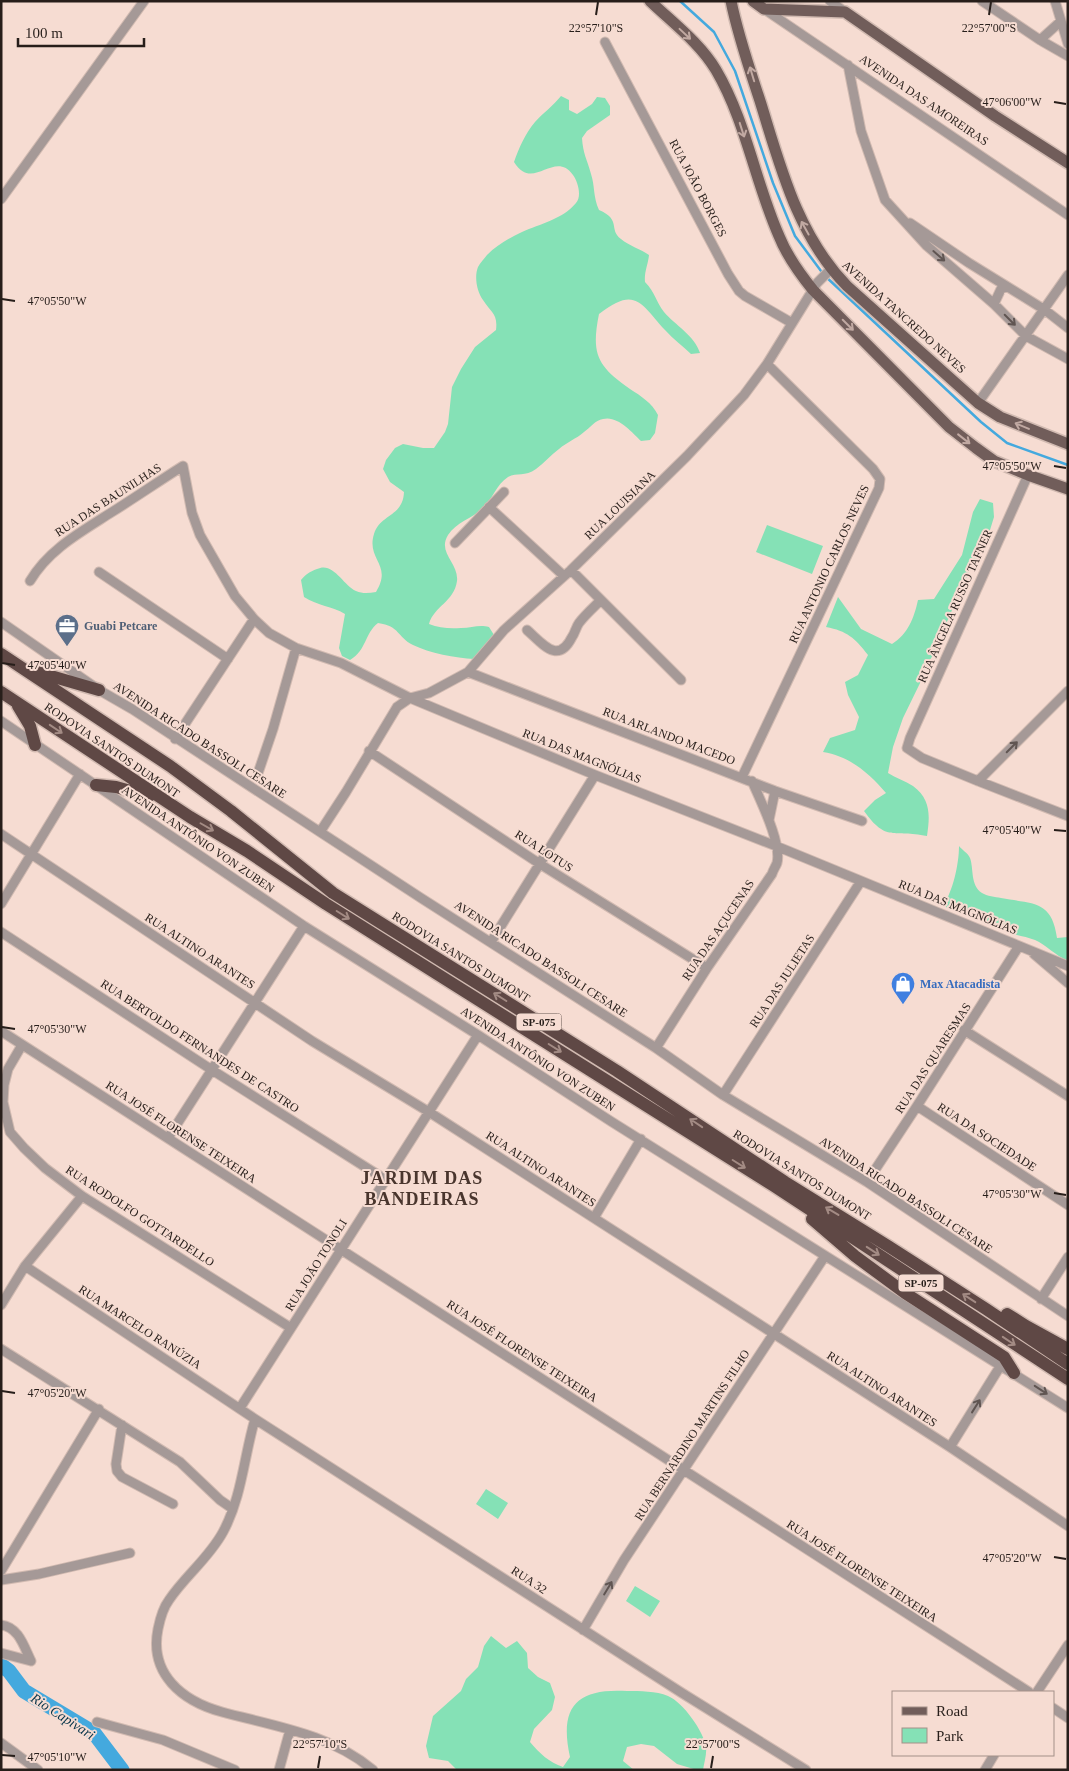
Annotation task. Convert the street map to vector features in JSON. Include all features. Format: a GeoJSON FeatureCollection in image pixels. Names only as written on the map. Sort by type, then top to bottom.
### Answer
{"type":"FeatureCollection","features":[{"type":"Feature","properties":{"kind":"highway","name":"RODOVIA SANTOS DUMONT"},"geometry":{"type":"LineString","coordinates":[[1,654],[170,766],[231,811],[333,893],[617,1071],[785,1182],[986,1309],[1068,1364]]}},
{"type":"Feature","properties":{"kind":"highway"},"geometry":{"type":"LineString","coordinates":[[21,666],[99,690]]}},
{"type":"Feature","properties":{"kind":"highway"},"geometry":{"type":"LineString","coordinates":[[6,695],[26,718],[35,745]]}},
{"type":"Feature","properties":{"kind":"highway","name":"RODOVIA SANTOS DUMONT"},"geometry":{"type":"LineString","coordinates":[[6,695],[176,808],[247,851],[326,904],[774,1186],[1068,1379]]}},
{"type":"Feature","properties":{"kind":"highway"},"geometry":{"type":"LineString","coordinates":[[96,785],[136,792],[176,808]]}},
{"type":"Feature","properties":{"kind":"highway"},"geometry":{"type":"LineString","coordinates":[[774,1186],[855,1256],[905,1293],[1004,1357],[1014,1373]]}},
{"type":"Feature","properties":{"kind":"highway"},"geometry":{"type":"LineString","coordinates":[[986,1309],[1007,1314],[1068,1349]]}},
{"type":"Feature","properties":{"kind":"main road"},"geometry":{"type":"LineString","coordinates":[[650,1],[701,49],[716,70],[731,98],[779,237],[799,273],[815,286],[949,427],[994,461],[1068,489]]}},
{"type":"Feature","properties":{"kind":"main road","name":"AVENIDA TANCREDO NEVES"},"geometry":{"type":"LineString","coordinates":[[738,1],[732,7],[786,183],[802,222],[829,271],[978,403],[1000,417],[1068,444]]}},
{"type":"Feature","properties":{"kind":"main road","name":"AVENIDA DAS AMOREIRAS"},"geometry":{"type":"LineString","coordinates":[[753,1],[764,9]]}},
{"type":"Feature","properties":{"kind":"main road"},"geometry":{"type":"LineString","coordinates":[[764,9],[845,12],[996,116],[1065,158]]}},
{"type":"Feature","properties":{"kind":"street"},"geometry":{"type":"LineString","coordinates":[[1,199],[144,1]]}},
{"type":"Feature","properties":{"kind":"street"},"geometry":{"type":"LineString","coordinates":[[830,1],[845,12]]}},
{"type":"Feature","properties":{"kind":"street"},"geometry":{"type":"LineString","coordinates":[[982,1],[1040,40],[1068,56]]}},
{"type":"Feature","properties":{"kind":"street"},"geometry":{"type":"LineString","coordinates":[[1055,1],[1068,44]]}},
{"type":"Feature","properties":{"kind":"street","name":"AVENIDA DAS AMOREIRAS"},"geometry":{"type":"LineString","coordinates":[[764,9],[1068,215]]}},
{"type":"Feature","properties":{"kind":"street"},"geometry":{"type":"LineString","coordinates":[[1040,40],[1061,21]]}},
{"type":"Feature","properties":{"kind":"street","name":"RUA JOÃO BORGES"},"geometry":{"type":"LineString","coordinates":[[605,42],[728,274],[739,291],[792,323]]}},
{"type":"Feature","properties":{"kind":"street"},"geometry":{"type":"LineString","coordinates":[[848,65],[861,131],[885,200],[926,245],[994,304],[1026,336],[1068,359]]}},
{"type":"Feature","properties":{"kind":"street"},"geometry":{"type":"LineString","coordinates":[[894,211],[1006,287],[1045,310],[1068,328]]}},
{"type":"Feature","properties":{"kind":"street","name":"RUA LOUISIANA"},"geometry":{"type":"LineString","coordinates":[[410,698],[429,693],[468,672],[504,630],[568,573],[687,456],[744,395],[767,364],[815,286],[829,271]]}},
{"type":"Feature","properties":{"kind":"street"},"geometry":{"type":"LineString","coordinates":[[978,403],[1068,275]]}},
{"type":"Feature","properties":{"kind":"street"},"geometry":{"type":"LineString","coordinates":[[994,304],[1001,289],[1006,287]]}},
{"type":"Feature","properties":{"kind":"street","name":"RUA ANTONIO CARLOS NEVES"},"geometry":{"type":"LineString","coordinates":[[742,777],[879,488],[880,479],[873,469],[767,364]]}},
{"type":"Feature","properties":{"kind":"street","name":"RUA DAS BAUNILHAS"},"geometry":{"type":"LineString","coordinates":[[30,581],[39,567],[54,551],[183,466]]}},
{"type":"Feature","properties":{"kind":"street","name":"RUA DAS MAGNÓLIAS"},"geometry":{"type":"LineString","coordinates":[[183,466],[192,513],[200,535],[235,596],[254,620],[269,633],[296,648],[341,664],[410,698],[595,776],[776,846],[1068,966]]}},
{"type":"Feature","properties":{"kind":"street","name":"RUA ÂNGELA RUSSO TAFNER"},"geometry":{"type":"LineString","coordinates":[[978,782],[922,758],[907,748],[1028,475]]}},
{"type":"Feature","properties":{"kind":"street"},"geometry":{"type":"LineString","coordinates":[[455,543],[504,492]]}},
{"type":"Feature","properties":{"kind":"street"},"geometry":{"type":"LineString","coordinates":[[490,507],[601,600],[681,680]]}},
{"type":"Feature","properties":{"kind":"street"},"geometry":{"type":"LineString","coordinates":[[99,572],[228,659]]}},
{"type":"Feature","properties":{"kind":"street"},"geometry":{"type":"LineString","coordinates":[[527,630],[550,650],[557,652],[564,649],[572,638],[578,624],[601,600]]}},
{"type":"Feature","properties":{"kind":"street"},"geometry":{"type":"LineString","coordinates":[[174,739],[254,620]]}},
{"type":"Feature","properties":{"kind":"street","name":"AVENIDA RICADO BASSOLI CESARE"},"geometry":{"type":"LineString","coordinates":[[1,622],[174,739],[656,1048],[723,1095],[866,1182],[1068,1316]]}},
{"type":"Feature","properties":{"kind":"street"},"geometry":{"type":"LineString","coordinates":[[257,776],[273,729],[296,648]]}},
{"type":"Feature","properties":{"kind":"street","name":"RUA ARLANDO MACEDO"},"geometry":{"type":"LineString","coordinates":[[468,672],[775,791],[862,821]]}},
{"type":"Feature","properties":{"kind":"street"},"geometry":{"type":"LineString","coordinates":[[1066,813],[978,782],[1068,691]]}},
{"type":"Feature","properties":{"kind":"street"},"geometry":{"type":"LineString","coordinates":[[320,832],[397,707],[410,698]]}},
{"type":"Feature","properties":{"kind":"street","name":"AVENIDA ANTÔNIO VON ZUBEN"},"geometry":{"type":"LineString","coordinates":[[1,721],[304,926],[1068,1408]]}},
{"type":"Feature","properties":{"kind":"street","name":"RUA LOTUS"},"geometry":{"type":"LineString","coordinates":[[369,751],[540,864],[707,968]]}},
{"type":"Feature","properties":{"kind":"street"},"geometry":{"type":"LineString","coordinates":[[1,904],[80,774]]}},
{"type":"Feature","properties":{"kind":"street"},"geometry":{"type":"LineString","coordinates":[[491,942],[595,776]]}},
{"type":"Feature","properties":{"kind":"street","name":"RUA DAS AÇUCENAS"},"geometry":{"type":"LineString","coordinates":[[656,1048],[707,968],[772,874],[777,861],[776,846],[769,821],[752,781]]}},
{"type":"Feature","properties":{"kind":"street","name":"RUA DAS AÇUCENAS"},"geometry":{"type":"LineString","coordinates":[[769,821],[775,791]]}},
{"type":"Feature","properties":{"kind":"street","name":"RUA ALTINO ARANTES"},"geometry":{"type":"LineString","coordinates":[[1,834],[312,1041],[429,1112],[950,1447],[1068,1526]]}},
{"type":"Feature","properties":{"kind":"street","name":"RUA DAS JULIETAS"},"geometry":{"type":"LineString","coordinates":[[723,1095],[861,881]]}},
{"type":"Feature","properties":{"kind":"street"},"geometry":{"type":"LineString","coordinates":[[168,1138],[304,926]]}},
{"type":"Feature","properties":{"kind":"street","name":"RUA BERTOLDO FERNANDES DE CASTRO"},"geometry":{"type":"LineString","coordinates":[[1,932],[212,1070],[386,1180]]}},
{"type":"Feature","properties":{"kind":"street","name":"RUA DAS QUARESMAS"},"geometry":{"type":"LineString","coordinates":[[866,1182],[1019,946]]}},
{"type":"Feature","properties":{"kind":"street"},"geometry":{"type":"LineString","coordinates":[[1030,951],[1068,984]]}},
{"type":"Feature","properties":{"kind":"street"},"geometry":{"type":"LineString","coordinates":[[964,1030],[1068,1096]]}},
{"type":"Feature","properties":{"kind":"street","name":"RUA JOSÉ FLORENSE TEIXEIRA"},"geometry":{"type":"LineString","coordinates":[[1,1031],[1027,1691]]}},
{"type":"Feature","properties":{"kind":"street","name":"RUA JOÃO TONOLI"},"geometry":{"type":"LineString","coordinates":[[240,1408],[478,1035]]}},
{"type":"Feature","properties":{"kind":"street","name":"RUA RODOLFO GOTTARDELLO"},"geometry":{"type":"LineString","coordinates":[[22,1045],[8,1069],[4,1085],[3,1102],[6,1133],[82,1196],[291,1328]]}},
{"type":"Feature","properties":{"kind":"street","name":"RUA DA SOCIEDADE"},"geometry":{"type":"LineString","coordinates":[[917,1106],[1068,1205]]}},
{"type":"Feature","properties":{"kind":"street"},"geometry":{"type":"LineString","coordinates":[[594,1218],[641,1139]]}},
{"type":"Feature","properties":{"kind":"street"},"geometry":{"type":"LineString","coordinates":[[1,1305],[25,1266],[82,1196]]}},
{"type":"Feature","properties":{"kind":"street","name":"RUA BERNARDINO MARTINS FILHO"},"geometry":{"type":"LineString","coordinates":[[583,1630],[624,1560],[825,1256]]}},
{"type":"Feature","properties":{"kind":"street"},"geometry":{"type":"LineString","coordinates":[[1041,1299],[1068,1257]]}},
{"type":"Feature","properties":{"kind":"street","name":"RUA MARCELO RANÚZIA"},"geometry":{"type":"LineString","coordinates":[[25,1266],[240,1408]]}},
{"type":"Feature","properties":{"kind":"street"},"geometry":{"type":"LineString","coordinates":[[1,1349],[99,1409],[180,1462],[220,1500],[233,1509]]}},
{"type":"Feature","properties":{"kind":"street"},"geometry":{"type":"LineString","coordinates":[[950,1447],[1001,1365]]}},
{"type":"Feature","properties":{"kind":"street","name":"RUA 32"},"geometry":{"type":"LineString","coordinates":[[240,1408],[794,1766],[806,1770]]}},
{"type":"Feature","properties":{"kind":"street"},"geometry":{"type":"LineString","coordinates":[[1,1571],[99,1409]]}},
{"type":"Feature","properties":{"kind":"street"},"geometry":{"type":"LineString","coordinates":[[255,1419],[233,1509],[223,1533],[212,1549],[167,1602],[158,1631],[157,1654],[166,1676],[174,1687],[186,1697],[208,1708],[313,1736],[338,1746],[373,1770]]}},
{"type":"Feature","properties":{"kind":"street"},"geometry":{"type":"LineString","coordinates":[[122,1424],[116,1464],[117,1471],[122,1477],[173,1504]]}},
{"type":"Feature","properties":{"kind":"street"},"geometry":{"type":"LineString","coordinates":[[1,1580],[39,1574],[130,1553]]}},
{"type":"Feature","properties":{"kind":"street"},"geometry":{"type":"LineString","coordinates":[[1,1625],[16,1632],[31,1661],[1,1653]]}},
{"type":"Feature","properties":{"kind":"street"},"geometry":{"type":"LineString","coordinates":[[1038,1691],[1068,1645]]}},
{"type":"Feature","properties":{"kind":"street"},"geometry":{"type":"LineString","coordinates":[[1054,1709],[1068,1718]]}},
{"type":"Feature","properties":{"kind":"street"},"geometry":{"type":"LineString","coordinates":[[97,1722],[157,1739],[235,1770]]}},
{"type":"Feature","properties":{"kind":"street"},"geometry":{"type":"LineString","coordinates":[[279,1770],[290,1730]]}},
{"type":"Feature","properties":{"kind":"street"},"geometry":{"type":"LineString","coordinates":[[1,1743],[38,1770]]}},
{"type":"Feature","properties":{"kind":"street"},"geometry":{"type":"LineString","coordinates":[[985,1770],[993,1756]]}},
{"type":"Feature","properties":{"kind":"green space"},"geometry":{"type":"Polygon","coordinates":[[[561,96],[569,100],[569,110],[577,114],[592,104],[597,97],[605,98],[610,106],[610,115],[587,131],[582,138],[597,205],[599,210],[613,221],[615,232],[621,239],[649,255],[645,282],[664,312],[694,341],[700,353],[691,354],[637,301],[630,299],[622,301],[611,305],[599,314],[596,339],[599,358],[610,373],[646,400],[658,415],[655,433],[650,440],[641,441],[624,425],[614,419],[608,418],[598,421],[536,469],[528,473],[508,477],[500,484],[484,507],[451,531],[445,541],[445,547],[455,569],[457,581],[452,594],[435,613],[429,624],[449,628],[489,627],[494,635],[490,649],[474,659],[443,655],[413,645],[395,629],[378,623],[373,627],[360,652],[350,660],[342,656],[339,648],[345,614],[304,597],[301,580],[308,573],[323,567],[333,571],[356,591],[364,593],[376,592],[382,575],[373,550],[374,534],[377,527],[400,506],[404,492],[390,482],[383,469],[386,460],[395,448],[403,444],[434,448],[448,424],[452,387],[461,369],[475,347],[496,330],[495,316],[481,297],[478,289],[476,275],[478,267],[487,255],[503,242],[558,217],[571,209],[578,200],[579,189],[576,181],[566,168],[558,166],[536,173],[529,173],[521,170],[514,162],[531,127],[561,96]]]}},
{"type":"Feature","properties":{"kind":"green space"},"geometry":{"type":"Polygon","coordinates":[[[980,499],[993,503],[994,517],[990,530],[979,555],[959,591],[933,655],[926,666],[922,679],[903,718],[893,747],[888,773],[913,786],[923,796],[929,815],[927,836],[891,833],[879,827],[864,811],[875,800],[886,793],[858,766],[841,757],[823,752],[830,738],[855,730],[859,717],[848,695],[845,682],[858,675],[868,655],[850,636],[826,627],[838,597],[861,629],[892,644],[898,640],[909,625],[918,600],[934,599],[962,555],[973,512],[980,499]]]}},
{"type":"Feature","properties":{"kind":"green space"},"geometry":{"type":"Polygon","coordinates":[[[767,525],[823,546],[812,574],[756,552],[767,525]]]}},
{"type":"Feature","properties":{"kind":"green space"},"geometry":{"type":"Polygon","coordinates":[[[959,846],[970,858],[974,881],[978,890],[982,893],[1031,903],[1046,910],[1051,917],[1057,938],[1068,937],[1068,961],[1035,940],[1004,931],[943,906],[955,877],[959,846]]]}},
{"type":"Feature","properties":{"kind":"green space"},"geometry":{"type":"Polygon","coordinates":[[[486,1489],[508,1503],[498,1519],[476,1504],[486,1489]]]}},
{"type":"Feature","properties":{"kind":"green space"},"geometry":{"type":"Polygon","coordinates":[[[635,1586],[660,1601],[650,1617],[626,1601],[635,1586]]]}},
{"type":"Feature","properties":{"kind":"green space"},"geometry":{"type":"Polygon","coordinates":[[[491,1636],[506,1648],[517,1641],[527,1653],[528,1668],[538,1677],[550,1683],[555,1697],[552,1710],[534,1729],[530,1742],[549,1760],[563,1767],[570,1757],[567,1725],[575,1704],[584,1697],[609,1691],[643,1691],[658,1693],[674,1699],[692,1718],[706,1747],[703,1770],[677,1764],[654,1746],[641,1744],[627,1747],[623,1761],[634,1770],[457,1770],[448,1761],[429,1758],[426,1746],[433,1716],[461,1691],[466,1679],[478,1667],[484,1646],[491,1636]]]}},
{"type":"Feature","properties":{"kind":"waterway"},"geometry":{"type":"LineString","coordinates":[[680,1],[714,32],[735,71],[773,183],[795,236],[824,275],[981,422],[1007,443],[1068,465]]}},
{"type":"Feature","properties":{"kind":"waterway","name":"Rio Capivari"},"geometry":{"type":"LineString","coordinates":[[1,1665],[9,1671],[24,1691],[94,1733],[122,1770]]}},
{"type":"Feature","properties":{"kind":"place","name":"Guabi Petcare"},"geometry":{"type":"Point","coordinates":[67,647]}},
{"type":"Feature","properties":{"kind":"place","name":"Max Atacadista"},"geometry":{"type":"Point","coordinates":[903,1005]}},
{"type":"Feature","properties":{"kind":"district","name":"JARDIM DAS BANDEIRAS"},"geometry":{"type":"Point","coordinates":[422,1188]}}]}
